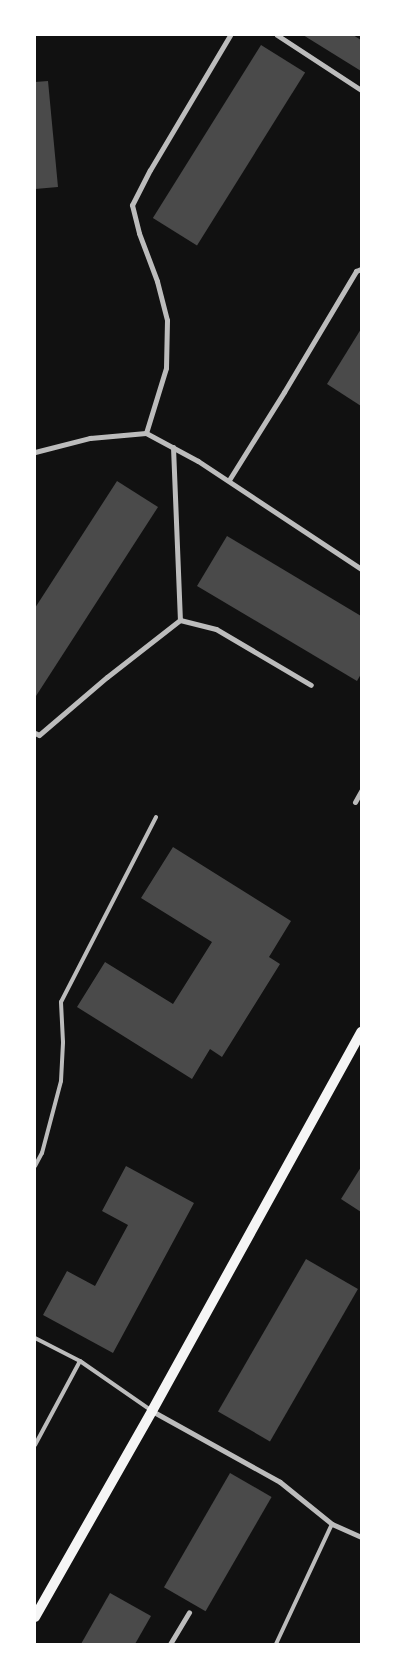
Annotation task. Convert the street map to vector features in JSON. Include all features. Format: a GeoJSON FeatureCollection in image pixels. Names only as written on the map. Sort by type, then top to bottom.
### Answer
{"type":"FeatureCollection","features":[{"type":"Feature","properties":{"kind":"main road"},"geometry":{"type":"LineString","coordinates":[[35,1617],[152,1411],[361,1032]]}},
{"type":"Feature","properties":{"kind":"street"},"geometry":{"type":"LineString","coordinates":[[146,434],[166,368],[167,320],[157,281],[139,232],[132,205],[150,170],[230,35]]}},
{"type":"Feature","properties":{"kind":"street"},"geometry":{"type":"LineString","coordinates":[[277,35],[361,90]]}},
{"type":"Feature","properties":{"kind":"street"},"geometry":{"type":"LineString","coordinates":[[229,480],[356,271],[361,269]]}},
{"type":"Feature","properties":{"kind":"street"},"geometry":{"type":"LineString","coordinates":[[35,452],[90,438],[146,434],[173,447],[229,480],[361,569]]}},
{"type":"Feature","properties":{"kind":"street"},"geometry":{"type":"LineString","coordinates":[[173,447],[180,620]]}},
{"type":"Feature","properties":{"kind":"street"},"geometry":{"type":"LineString","coordinates":[[180,620],[216,629],[311,685]]}},
{"type":"Feature","properties":{"kind":"street"},"geometry":{"type":"LineString","coordinates":[[35,733],[40,735],[107,677],[180,620]]}},
{"type":"Feature","properties":{"kind":"street"},"geometry":{"type":"LineString","coordinates":[[355,802],[361,791]]}},
{"type":"Feature","properties":{"kind":"street"},"geometry":{"type":"LineString","coordinates":[[152,1411],[280,1482],[332,1524],[361,1537]]}},
{"type":"Feature","properties":{"kind":"street"},"geometry":{"type":"LineString","coordinates":[[170,1644],[189,1612]]}},
{"type":"Feature","properties":{"kind":"lane"},"geometry":{"type":"LineString","coordinates":[[35,1166],[42,1153],[61,1081],[63,1042],[61,1002],[156,817]]}},
{"type":"Feature","properties":{"kind":"lane"},"geometry":{"type":"LineString","coordinates":[[35,1338],[80,1361],[152,1411]]}},
{"type":"Feature","properties":{"kind":"lane"},"geometry":{"type":"LineString","coordinates":[[35,1445],[80,1361]]}},
{"type":"Feature","properties":{"kind":"lane"},"geometry":{"type":"LineString","coordinates":[[276,1644],[332,1524]]}},
{"type":"Feature","properties":{"kind":"building"},"geometry":{"type":"Polygon","coordinates":[[[303,35],[353,35],[361,40],[361,71],[303,35]]]}},
{"type":"Feature","properties":{"kind":"building"},"geometry":{"type":"Polygon","coordinates":[[[261,45],[305,73],[197,246],[153,218],[261,45]]]}},
{"type":"Feature","properties":{"kind":"building"},"geometry":{"type":"Polygon","coordinates":[[[48,81],[58,187],[35,189],[35,82],[48,81]]]}},
{"type":"Feature","properties":{"kind":"building"},"geometry":{"type":"Polygon","coordinates":[[[361,329],[361,406],[327,384],[361,329]]]}},
{"type":"Feature","properties":{"kind":"building"},"geometry":{"type":"Polygon","coordinates":[[[117,481],[158,507],[36,696],[35,608],[117,481]]]}},
{"type":"Feature","properties":{"kind":"building"},"geometry":{"type":"Polygon","coordinates":[[[227,536],[361,616],[361,674],[357,681],[197,586],[227,536]]]}},
{"type":"Feature","properties":{"kind":"building"},"geometry":{"type":"Polygon","coordinates":[[[173,847],[291,921],[269,957],[280,964],[222,1057],[210,1049],[192,1079],[77,1007],[105,962],[173,1004],[212,942],[141,898],[173,847]]]}},
{"type":"Feature","properties":{"kind":"building"},"geometry":{"type":"Polygon","coordinates":[[[126,1166],[194,1203],[113,1353],[43,1315],[67,1271],[95,1286],[128,1225],[102,1211],[126,1166]]]}},
{"type":"Feature","properties":{"kind":"building"},"geometry":{"type":"Polygon","coordinates":[[[361,1167],[361,1212],[341,1199],[361,1167]]]}},
{"type":"Feature","properties":{"kind":"building"},"geometry":{"type":"Polygon","coordinates":[[[306,1259],[358,1289],[270,1441],[218,1411],[306,1259]]]}},
{"type":"Feature","properties":{"kind":"building"},"geometry":{"type":"Polygon","coordinates":[[[230,1473],[272,1497],[206,1611],[164,1587],[230,1473]]]}},
{"type":"Feature","properties":{"kind":"building"},"geometry":{"type":"Polygon","coordinates":[[[110,1593],[151,1616],[135,1644],[81,1644],[110,1593]]]}}]}
